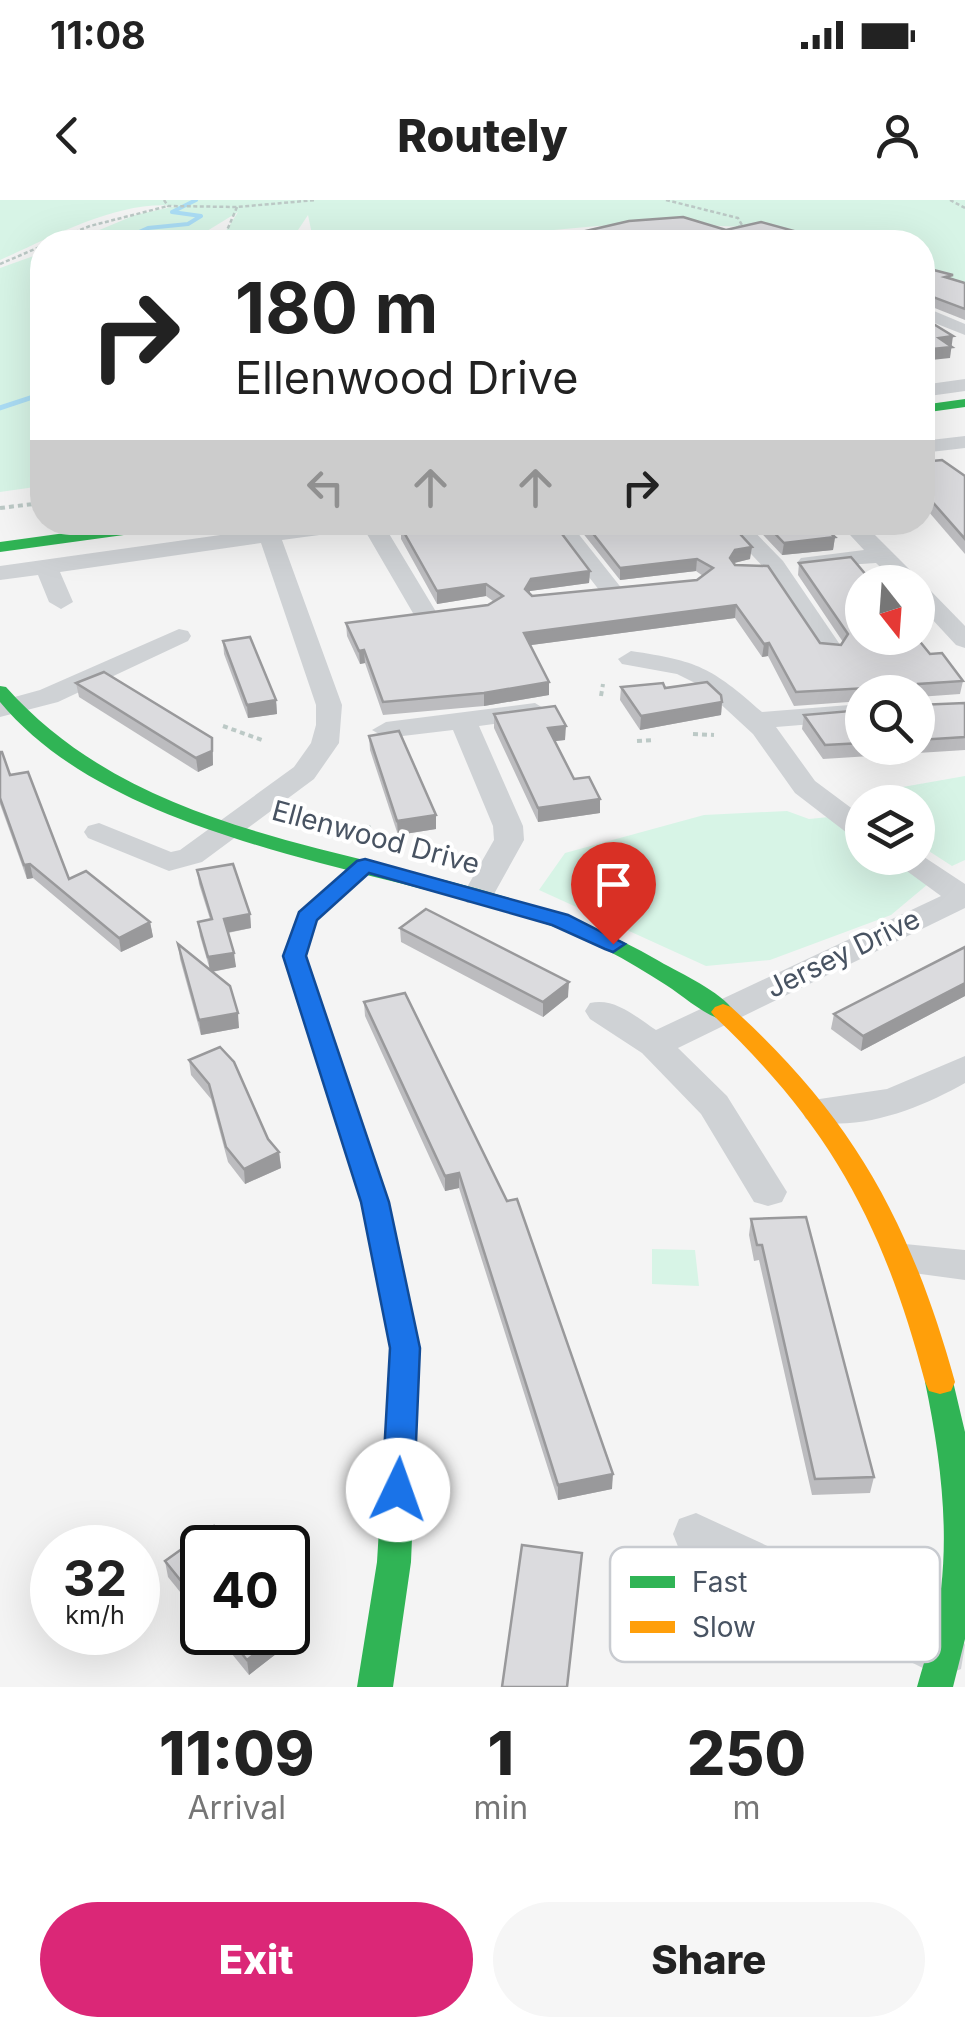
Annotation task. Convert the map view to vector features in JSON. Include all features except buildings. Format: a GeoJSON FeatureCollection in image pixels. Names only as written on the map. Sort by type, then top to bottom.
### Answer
{"type":"FeatureCollection","features":[{"type":"Feature","properties":{"kind":"street"},"geometry":{"type":"LineString","coordinates":[[935,317],[965,330]]}},
{"type":"Feature","properties":{"kind":"street"},"geometry":{"type":"LineString","coordinates":[[935,388],[965,385]]}},
{"type":"Feature","properties":{"kind":"street"},"geometry":{"type":"LineString","coordinates":[[935,408],[965,404]]}},
{"type":"Feature","properties":{"kind":"street"},"geometry":{"type":"LineString","coordinates":[[935,422],[965,419]]}},
{"type":"Feature","properties":{"kind":"street"},"geometry":{"type":"LineString","coordinates":[[935,446],[965,442]]}},
{"type":"Feature","properties":{"kind":"street"},"geometry":{"type":"LineString","coordinates":[[0,530],[30,526]]}},
{"type":"Feature","properties":{"kind":"street"},"geometry":{"type":"LineString","coordinates":[[0,546],[83,535]]}},
{"type":"Feature","properties":{"kind":"street"},"geometry":{"type":"LineString","coordinates":[[0,573],[269,535],[332,725],[324,748],[303,775],[190,856],[169,862],[99,832]]}},
{"type":"Feature","properties":{"kind":"street"},"geometry":{"type":"LineString","coordinates":[[376,535],[426,615]]}},
{"type":"Feature","properties":{"kind":"street"},"geometry":{"type":"LineString","coordinates":[[569,535],[620,589],[575,594]]}},
{"type":"Feature","properties":{"kind":"street"},"geometry":{"type":"LineString","coordinates":[[745,535],[775,566],[830,648]]}},
{"type":"Feature","properties":{"kind":"street"},"geometry":{"type":"LineString","coordinates":[[862,535],[893,565]]}},
{"type":"Feature","properties":{"kind":"street"},"geometry":{"type":"LineString","coordinates":[[744,570],[882,554]]}},
{"type":"Feature","properties":{"kind":"street"},"geometry":{"type":"LineString","coordinates":[[46,566],[61,602]]}},
{"type":"Feature","properties":{"kind":"street"},"geometry":{"type":"LineString","coordinates":[[935,609],[965,640]]}},
{"type":"Feature","properties":{"kind":"street"},"geometry":{"type":"LineString","coordinates":[[394,620],[457,611]]}},
{"type":"Feature","properties":{"kind":"street"},"geometry":{"type":"LineString","coordinates":[[5,702],[50,696],[178,636]]}},
{"type":"Feature","properties":{"kind":"street"},"geometry":{"type":"LineString","coordinates":[[631,659],[684,668],[710,680],[756,721],[805,787],[845,817]]}},
{"type":"Feature","properties":{"kind":"street","name":"Ellenwood Drive"},"geometry":{"type":"LineString","coordinates":[[5,702],[44,736],[105,775],[227,827],[478,896],[595,935],[721,1011],[762,1045],[820,1110],[859,1167],[920,1294],[940,1365],[952,1436],[962,1583],[939,1670]]}},
{"type":"Feature","properties":{"kind":"street"},"geometry":{"type":"LineString","coordinates":[[386,730],[554,709]]}},
{"type":"Feature","properties":{"kind":"street"},"geometry":{"type":"LineString","coordinates":[[756,721],[845,713]]}},
{"type":"Feature","properties":{"kind":"street"},"geometry":{"type":"LineString","coordinates":[[463,721],[508,826],[509,840],[478,896]]}},
{"type":"Feature","properties":{"kind":"street"},"geometry":{"type":"LineString","coordinates":[[365,866],[307,917],[294,956],[375,1202],[405,1348],[394,1562],[375,1687]]}},
{"type":"Feature","properties":{"kind":"street"},"geometry":{"type":"LineString","coordinates":[[931,875],[964,896]]}},
{"type":"Feature","properties":{"kind":"street","name":"Jersey Drive"},"geometry":{"type":"LineString","coordinates":[[654,1046],[964,896]]}},
{"type":"Feature","properties":{"kind":"street"},"geometry":{"type":"LineString","coordinates":[[602,1011],[654,1046],[714,1106],[768,1192]]}},
{"type":"Feature","properties":{"kind":"street"},"geometry":{"type":"LineString","coordinates":[[820,1110],[867,1109],[928,1090],[965,1068]]}},
{"type":"Feature","properties":{"kind":"street"},"geometry":{"type":"LineString","coordinates":[[905,1259],[965,1266]]}},
{"type":"Feature","properties":{"kind":"street"},"geometry":{"type":"LineString","coordinates":[[696,1534],[719,1547]]}},
{"type":"Feature","properties":{"kind":"path"},"geometry":{"type":"LineString","coordinates":[[164,200],[169,206]]}},
{"type":"Feature","properties":{"kind":"path"},"geometry":{"type":"LineString","coordinates":[[80,230],[169,206],[237,207],[316,200]]}},
{"type":"Feature","properties":{"kind":"path"},"geometry":{"type":"LineString","coordinates":[[666,200],[738,218],[742,225],[732,230]]}},
{"type":"Feature","properties":{"kind":"path"},"geometry":{"type":"LineString","coordinates":[[950,200],[965,208]]}},
{"type":"Feature","properties":{"kind":"path"},"geometry":{"type":"LineString","coordinates":[[227,230],[237,207]]}},
{"type":"Feature","properties":{"kind":"path"},"geometry":{"type":"LineString","coordinates":[[0,264],[30,251]]}},
{"type":"Feature","properties":{"kind":"path"},"geometry":{"type":"LineString","coordinates":[[0,508],[30,504]]}},
{"type":"Feature","properties":{"kind":"path"},"geometry":{"type":"LineString","coordinates":[[600,696],[604,684]]}},
{"type":"Feature","properties":{"kind":"path"},"geometry":{"type":"LineString","coordinates":[[223,726],[262,740]]}},
{"type":"Feature","properties":{"kind":"path"},"geometry":{"type":"LineString","coordinates":[[694,734],[714,735]]}},
{"type":"Feature","properties":{"kind":"path"},"geometry":{"type":"LineString","coordinates":[[637,741],[654,740]]}},
{"type":"Feature","properties":{"kind":"green space"},"geometry":{"type":"Polygon","coordinates":[[[0,200],[965,200],[965,288],[935,275],[935,230],[762,230],[669,224],[554,230],[311,230],[308,215],[298,230],[227,230],[238,212],[209,230],[99,230],[135,215],[176,206],[108,214],[66,230],[30,230],[30,246],[0,260],[0,200]]]}},
{"type":"Feature","properties":{"kind":"green space"},"geometry":{"type":"Polygon","coordinates":[[[30,257],[30,488],[0,492],[0,268],[30,257]]]}},
{"type":"Feature","properties":{"kind":"green space"},"geometry":{"type":"Polygon","coordinates":[[[965,776],[965,860],[952,866],[935,855],[935,785],[914,785],[965,776]]]}},
{"type":"Feature","properties":{"kind":"green space"},"geometry":{"type":"Polygon","coordinates":[[[787,811],[809,819],[829,817],[845,828],[845,875],[914,875],[928,884],[891,915],[770,960],[706,966],[539,890],[565,853],[704,815],[787,811]]]}},
{"type":"Feature","properties":{"kind":"green space"},"geometry":{"type":"Polygon","coordinates":[[[652,1249],[695,1250],[699,1286],[652,1284],[652,1249]]]}},
{"type":"Feature","properties":{"kind":"waterway"},"geometry":{"type":"LineString","coordinates":[[144,230],[188,224],[201,216],[172,212],[196,200]]}},
{"type":"Feature","properties":{"kind":"waterway"},"geometry":{"type":"LineString","coordinates":[[0,408],[30,398]]}},
{"type":"Feature","properties":{"kind":"traffic: fast"},"geometry":{"type":"LineString","coordinates":[[935,407],[965,403]]}},
{"type":"Feature","properties":{"kind":"traffic: fast"},"geometry":{"type":"LineString","coordinates":[[0,547],[87,535]]}},
{"type":"Feature","properties":{"kind":"traffic: fast"},"geometry":{"type":"LineString","coordinates":[[0,691],[36,730],[89,768],[150,799],[286,845],[494,899],[557,920],[643,961],[723,1012]]}},
{"type":"Feature","properties":{"kind":"traffic: fast"},"geometry":{"type":"LineString","coordinates":[[371,1190],[405,1348],[394,1562],[375,1687]]}},
{"type":"Feature","properties":{"kind":"traffic: fast"},"geometry":{"type":"LineString","coordinates":[[935,1687],[954,1614],[960,1566],[956,1485],[940,1382]]}},
{"type":"Feature","properties":{"kind":"traffic: slow"},"geometry":{"type":"LineString","coordinates":[[365,866],[307,917],[294,956],[371,1190]]}},
{"type":"Feature","properties":{"kind":"traffic: slow"},"geometry":{"type":"LineString","coordinates":[[723,1012],[802,1091],[863,1179],[908,1276],[940,1382]]}},
{"type":"Feature","properties":{"kind":"route"},"geometry":{"type":"LineString","coordinates":[[398,1490],[405,1348],[375,1202],[294,956],[307,917],[365,866],[560,920],[613,944]]}}]}
